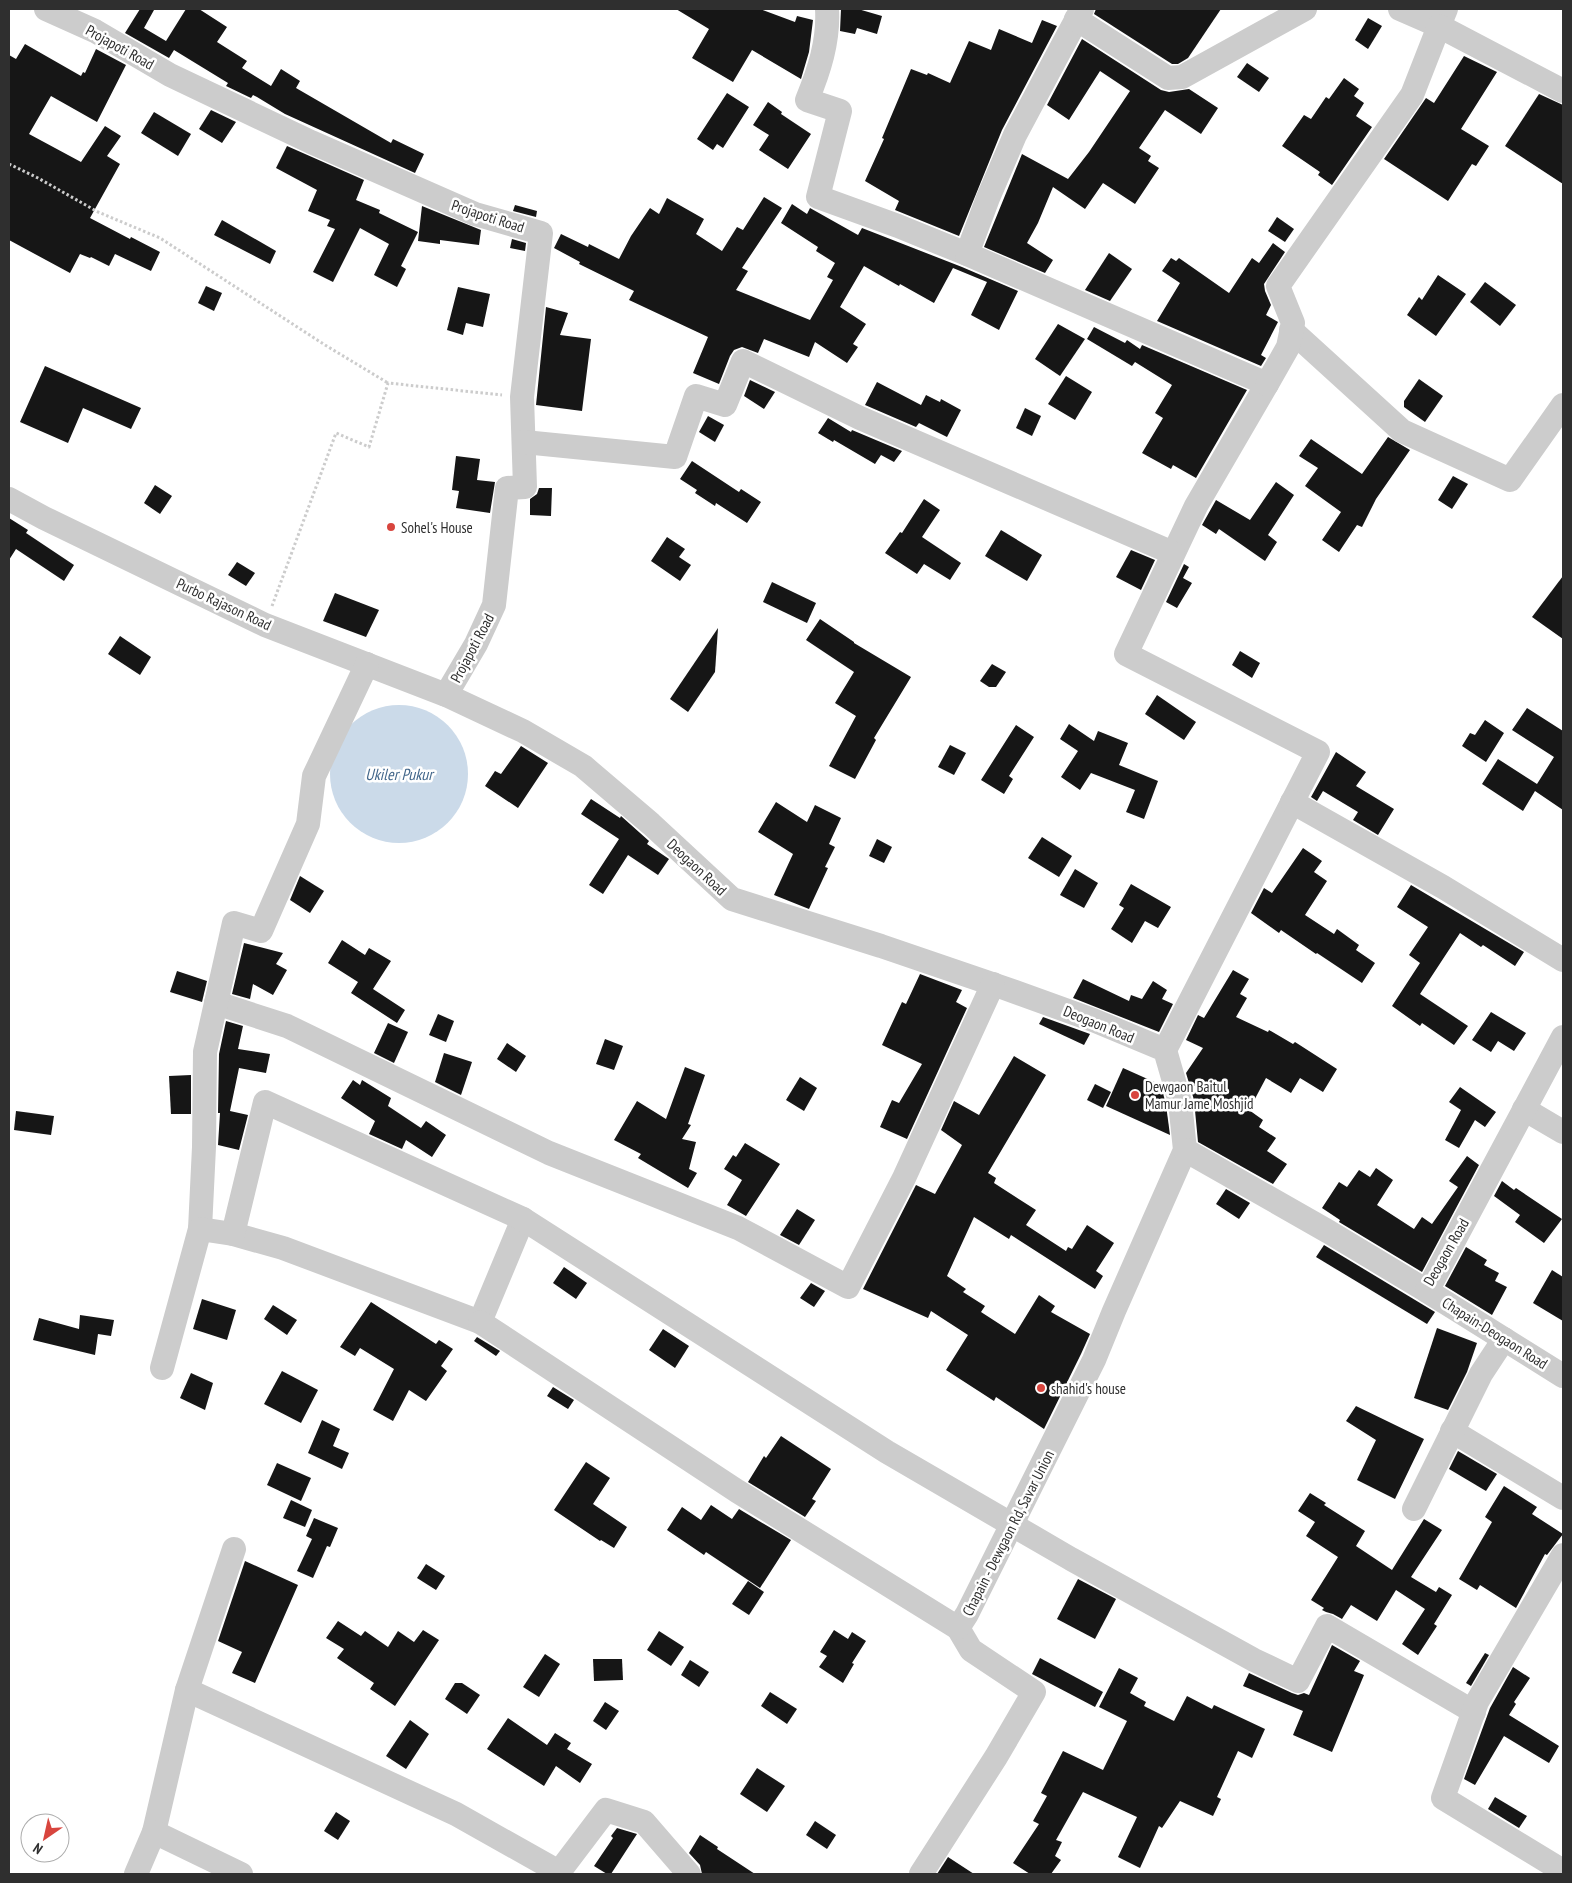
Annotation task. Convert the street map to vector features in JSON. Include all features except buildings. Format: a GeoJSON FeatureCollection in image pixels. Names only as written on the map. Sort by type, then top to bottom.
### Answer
{"type":"FeatureCollection","features":[{"type":"Feature","properties":{"kind":"street","name":"Projapoti Road"},"geometry":{"type":"LineString","coordinates":[[46,9],[95,31],[170,75],[329,150],[475,214],[541,233],[522,397],[525,487],[507,488],[494,605],[476,644],[446,695]]}},
{"type":"Feature","properties":{"kind":"street"},"geometry":{"type":"LineString","coordinates":[[828,9],[828,23],[820,69],[807,100],[840,111],[818,197],[967,254],[1267,384]]}},
{"type":"Feature","properties":{"kind":"street"},"geometry":{"type":"LineString","coordinates":[[967,254],[1015,135],[1079,14],[1168,78],[1182,77],[1305,9]]}},
{"type":"Feature","properties":{"kind":"street"},"geometry":{"type":"LineString","coordinates":[[1400,9],[1442,17],[1563,91]]}},
{"type":"Feature","properties":{"kind":"street"},"geometry":{"type":"LineString","coordinates":[[1185,1150],[1180,1102],[1165,1050],[1318,752],[1126,654],[1196,506],[1288,347],[1293,323],[1278,286],[1412,95],[1442,17]]}},
{"type":"Feature","properties":{"kind":"street"},"geometry":{"type":"LineString","coordinates":[[1291,330],[1402,431],[1510,480],[1563,405]]}},
{"type":"Feature","properties":{"kind":"street"},"geometry":{"type":"LineString","coordinates":[[524,442],[675,457],[696,396],[725,404],[743,361],[860,418],[1173,553]]}},
{"type":"Feature","properties":{"kind":"street","name":"Purbo Rajason Road"},"geometry":{"type":"LineString","coordinates":[[9,499],[62,527],[266,625],[446,695]]}},
{"type":"Feature","properties":{"kind":"street"},"geometry":{"type":"LineString","coordinates":[[162,1368],[200,1229],[204,1148],[205,1052],[234,923],[261,931],[308,824],[314,776],[367,664]]}},
{"type":"Feature","properties":{"kind":"street","name":"Deogaon Road"},"geometry":{"type":"LineString","coordinates":[[446,695],[523,730],[583,766],[651,824],[732,899],[882,946],[993,984],[1093,1020],[1165,1050]]}},
{"type":"Feature","properties":{"kind":"street"},"geometry":{"type":"LineString","coordinates":[[1292,802],[1443,887],[1563,960]]}},
{"type":"Feature","properties":{"kind":"street"},"geometry":{"type":"LineString","coordinates":[[216,1003],[287,1026],[549,1153],[738,1228],[848,1287],[904,1178],[993,984]]}},
{"type":"Feature","properties":{"kind":"street","name":"Deogaon Road"},"geometry":{"type":"LineString","coordinates":[[1185,1150],[1427,1291],[1563,1036]]}},
{"type":"Feature","properties":{"kind":"street"},"geometry":{"type":"LineString","coordinates":[[233,1234],[265,1102],[523,1219],[887,1452],[1012,1526],[1254,1660],[1298,1680],[1327,1626],[1474,1712]]}},
{"type":"Feature","properties":{"kind":"street"},"geometry":{"type":"LineString","coordinates":[[1524,1109],[1563,1132]]}},
{"type":"Feature","properties":{"kind":"street","name":"Chapain - Dewgaon Rd, Savar Union"},"geometry":{"type":"LineString","coordinates":[[921,1874],[996,1758],[1034,1692],[971,1650],[958,1628],[1012,1526],[1094,1360],[1185,1150]]}},
{"type":"Feature","properties":{"kind":"street"},"geometry":{"type":"LineString","coordinates":[[480,1322],[523,1219]]}},
{"type":"Feature","properties":{"kind":"street"},"geometry":{"type":"LineString","coordinates":[[200,1229],[233,1234],[283,1248],[480,1322],[737,1491],[958,1628]]}},
{"type":"Feature","properties":{"kind":"street","name":"Chapain-Deogaon Road"},"geometry":{"type":"LineString","coordinates":[[1427,1291],[1563,1376]]}},
{"type":"Feature","properties":{"kind":"street"},"geometry":{"type":"LineString","coordinates":[[1414,1509],[1481,1374],[1504,1339]]}},
{"type":"Feature","properties":{"kind":"street"},"geometry":{"type":"LineString","coordinates":[[1452,1431],[1563,1498]]}},
{"type":"Feature","properties":{"kind":"street"},"geometry":{"type":"LineString","coordinates":[[136,1874],[154,1832],[187,1690],[234,1549]]}},
{"type":"Feature","properties":{"kind":"street"},"geometry":{"type":"LineString","coordinates":[[1563,1555],[1478,1702],[1443,1798],[1563,1871]]}},
{"type":"Feature","properties":{"kind":"street"},"geometry":{"type":"LineString","coordinates":[[187,1690],[456,1814],[559,1872],[606,1810],[644,1822],[689,1874]]}},
{"type":"Feature","properties":{"kind":"street"},"geometry":{"type":"LineString","coordinates":[[154,1832],[241,1874]]}},
{"type":"Feature","properties":{"kind":"path"},"geometry":{"type":"LineString","coordinates":[[9,164],[98,212],[160,238],[325,345],[388,383],[522,397]]}},
{"type":"Feature","properties":{"kind":"path"},"geometry":{"type":"LineString","coordinates":[[266,625],[336,433],[369,447],[388,383]]}},
{"type":"Feature","properties":{"kind":"water","name":"Ukiler Pukur"},"geometry":{"type":"Polygon","coordinates":[[[399,705],[425,710],[448,725],[463,748],[468,774],[463,800],[448,823],[425,838],[399,843],[373,838],[350,823],[335,800],[330,774],[335,748],[350,725],[373,710],[399,705]]]}},
{"type":"Feature","properties":{"kind":"place","name":"Sohel's House"},"geometry":{"type":"Point","coordinates":[391,527]}},
{"type":"Feature","properties":{"kind":"place","name":"Dewgaon Baitul Mamur Jame Moshjid"},"geometry":{"type":"Point","coordinates":[1135,1095]}},
{"type":"Feature","properties":{"kind":"place","name":"shahid's house"},"geometry":{"type":"Point","coordinates":[1041,1388]}}]}
